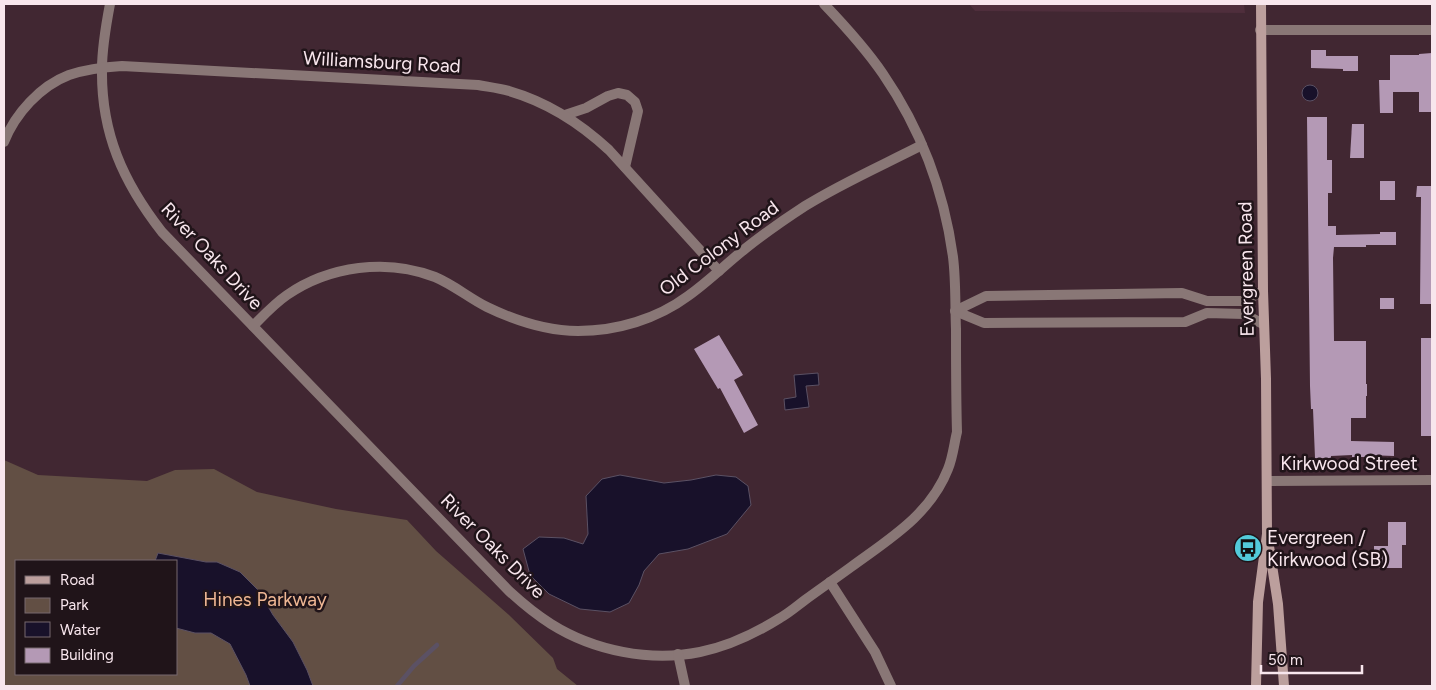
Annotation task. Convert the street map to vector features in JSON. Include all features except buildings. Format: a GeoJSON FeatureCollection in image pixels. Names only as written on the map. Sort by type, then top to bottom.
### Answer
{"type":"FeatureCollection","features":[{"type":"Feature","properties":{"kind":"street","name":"River Oaks Drive"},"geometry":{"type":"LineString","coordinates":[[110,4],[102,67],[104,102],[109,133],[119,162],[136,196],[162,232],[509,591],[531,611],[566,632],[602,647],[642,654],[662,655],[710,649],[752,634],[782,618],[911,522],[930,501],[943,481],[953,455],[957,432],[956,311],[953,257],[946,216],[935,177],[905,110],[883,74],[853,36],[824,4]]}},
{"type":"Feature","properties":{"kind":"street","name":"Evergreen Road"},"geometry":{"type":"LineString","coordinates":[[1256,686],[1258,602],[1267,534],[1266,379],[1263,324],[1261,4]]}},
{"type":"Feature","properties":{"kind":"street"},"geometry":{"type":"LineString","coordinates":[[1260,30],[1432,30]]}},
{"type":"Feature","properties":{"kind":"street","name":"Williamsburg Road"},"geometry":{"type":"LineString","coordinates":[[4,142],[14,122],[25,107],[38,95],[68,76],[102,67],[122,66],[478,85],[509,91],[538,101],[565,115],[590,133],[609,150],[719,271]]}},
{"type":"Feature","properties":{"kind":"street"},"geometry":{"type":"LineString","coordinates":[[565,115],[586,108],[608,96],[618,93],[627,95],[634,102],[638,111],[624,167]]}},
{"type":"Feature","properties":{"kind":"street","name":"Old Colony Road"},"geometry":{"type":"LineString","coordinates":[[253,326],[275,304],[301,287],[329,275],[360,268],[390,267],[420,272],[448,283],[487,307],[513,319],[545,328],[578,331],[617,328],[638,322],[669,309],[688,297],[762,236],[806,206],[852,180],[922,145]]}},
{"type":"Feature","properties":{"kind":"street"},"geometry":{"type":"LineString","coordinates":[[956,311],[986,296],[1182,293],[1207,301],[1244,302],[1263,291]]}},
{"type":"Feature","properties":{"kind":"street"},"geometry":{"type":"LineString","coordinates":[[956,311],[984,323],[1185,322],[1207,313],[1244,314],[1263,324]]}},
{"type":"Feature","properties":{"kind":"street","name":"Kirkwood Street"},"geometry":{"type":"LineString","coordinates":[[1267,481],[1432,480]]}},
{"type":"Feature","properties":{"kind":"street","name":"Evergreen Road"},"geometry":{"type":"LineString","coordinates":[[1267,534],[1278,604],[1284,686]]}},
{"type":"Feature","properties":{"kind":"street"},"geometry":{"type":"LineString","coordinates":[[830,582],[875,652],[891,686]]}},
{"type":"Feature","properties":{"kind":"street"},"geometry":{"type":"LineString","coordinates":[[678,654],[685,686]]}},
{"type":"Feature","properties":{"kind":"shaded area"},"geometry":{"type":"Polygon","coordinates":[[[969,4],[1244,4],[1245,13],[975,11],[969,4]]]}},
{"type":"Feature","properties":{"kind":"green space","name":"Hines Parkway"},"geometry":{"type":"Polygon","coordinates":[[[4,460],[38,475],[147,481],[175,470],[214,469],[257,492],[336,509],[407,520],[436,551],[509,615],[553,658],[557,669],[578,686],[4,686],[4,460]]]}},
{"type":"Feature","properties":{"kind":"water"},"geometry":{"type":"Polygon","coordinates":[[[1310,85],[1318,93],[1310,101],[1302,93],[1310,85]]]}},
{"type":"Feature","properties":{"kind":"water"},"geometry":{"type":"Polygon","coordinates":[[[818,373],[819,385],[806,386],[809,407],[785,410],[784,399],[796,397],[794,375],[818,373]]]}},
{"type":"Feature","properties":{"kind":"water"},"geometry":{"type":"Polygon","coordinates":[[[620,475],[664,483],[716,475],[736,477],[748,486],[751,505],[727,534],[688,549],[659,554],[644,571],[629,603],[610,612],[580,609],[549,594],[530,575],[523,549],[539,537],[564,538],[583,544],[588,534],[586,496],[602,479],[620,475]]]}},
{"type":"Feature","properties":{"kind":"water"},"geometry":{"type":"Polygon","coordinates":[[[158,553],[206,562],[217,562],[240,572],[259,591],[273,615],[293,642],[313,686],[250,686],[230,644],[211,633],[195,633],[178,629],[178,560],[155,560],[158,553]]]}},
{"type":"Feature","properties":{"kind":"waterway"},"geometry":{"type":"LineString","coordinates":[[397,686],[414,666],[437,645]]}},
{"type":"Feature","properties":{"kind":"place","name":"Evergreen / Kirkwood (SB)"},"geometry":{"type":"Point","coordinates":[1248,548]}}]}
